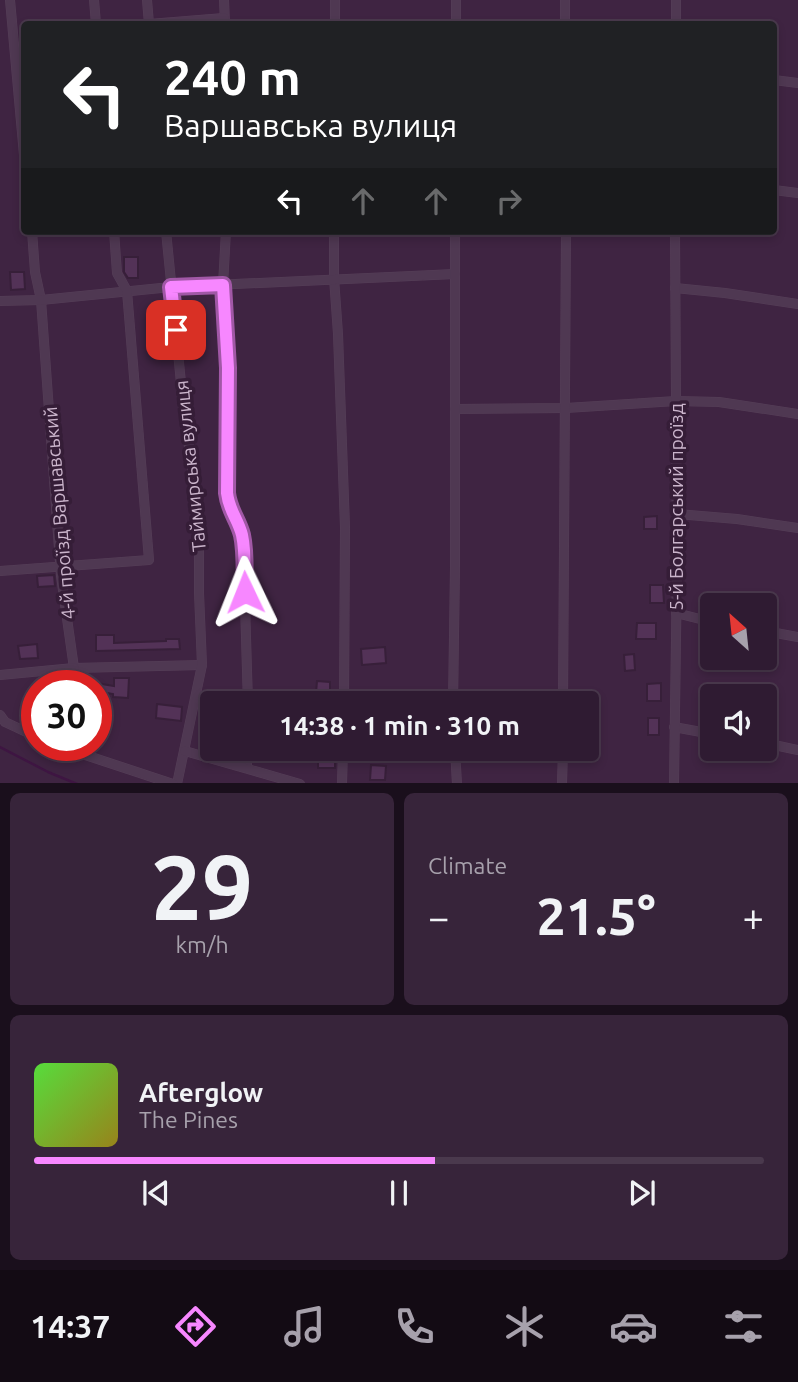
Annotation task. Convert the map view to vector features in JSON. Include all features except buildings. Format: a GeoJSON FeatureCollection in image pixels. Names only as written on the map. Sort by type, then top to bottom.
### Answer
{"type":"FeatureCollection","features":[{"type":"Feature","properties":{"kind":"street"},"geometry":{"type":"LineString","coordinates":[[10,0],[21,122]]}},
{"type":"Feature","properties":{"kind":"street"},"geometry":{"type":"LineString","coordinates":[[94,0],[96,21]]}},
{"type":"Feature","properties":{"kind":"street"},"geometry":{"type":"LineString","coordinates":[[147,0],[149,21]]}},
{"type":"Feature","properties":{"kind":"street"},"geometry":{"type":"LineString","coordinates":[[224,0],[225,21]]}},
{"type":"Feature","properties":{"kind":"street"},"geometry":{"type":"LineString","coordinates":[[335,0],[335,21]]}},
{"type":"Feature","properties":{"kind":"street"},"geometry":{"type":"LineString","coordinates":[[456,0],[456,21]]}},
{"type":"Feature","properties":{"kind":"street"},"geometry":{"type":"LineString","coordinates":[[565,0],[565,21]]}},
{"type":"Feature","properties":{"kind":"street"},"geometry":{"type":"LineString","coordinates":[[676,0],[676,21]]}},
{"type":"Feature","properties":{"kind":"street"},"geometry":{"type":"LineString","coordinates":[[777,80],[798,83]]}},
{"type":"Feature","properties":{"kind":"street"},"geometry":{"type":"LineString","coordinates":[[777,190],[798,193]]}},
{"type":"Feature","properties":{"kind":"street","name":"4-й проїзд Варшавський"},"geometry":{"type":"LineString","coordinates":[[32,235],[35,272],[41,300],[61,576],[74,668]]}},
{"type":"Feature","properties":{"kind":"street"},"geometry":{"type":"LineString","coordinates":[[0,571],[149,559],[127,291],[117,273],[114,235]]}},
{"type":"Feature","properties":{"kind":"street","name":"Таймирська вулиця"},"geometry":{"type":"LineString","coordinates":[[166,235],[183,403],[199,519],[202,665],[185,751],[175,783]]}},
{"type":"Feature","properties":{"kind":"street"},"geometry":{"type":"LineString","coordinates":[[226,235],[223,285],[228,368],[227,493],[228,506],[243,537],[248,691]]}},
{"type":"Feature","properties":{"kind":"street"},"geometry":{"type":"LineString","coordinates":[[334,235],[345,527],[344,691]]}},
{"type":"Feature","properties":{"kind":"street"},"geometry":{"type":"LineString","coordinates":[[453,691],[455,235]]}},
{"type":"Feature","properties":{"kind":"street"},"geometry":{"type":"LineString","coordinates":[[563,691],[566,235]]}},
{"type":"Feature","properties":{"kind":"street","name":"5-й Болгарський проїзд"},"geometry":{"type":"LineString","coordinates":[[674,783],[677,613],[675,235]]}},
{"type":"Feature","properties":{"kind":"street"},"geometry":{"type":"LineString","coordinates":[[0,301],[41,300],[171,287],[454,274]]}},
{"type":"Feature","properties":{"kind":"street"},"geometry":{"type":"LineString","coordinates":[[675,288],[798,304]]}},
{"type":"Feature","properties":{"kind":"street"},"geometry":{"type":"LineString","coordinates":[[455,409],[566,408],[676,401],[719,402],[798,414]]}},
{"type":"Feature","properties":{"kind":"street"},"geometry":{"type":"LineString","coordinates":[[677,514],[798,528]]}},
{"type":"Feature","properties":{"kind":"street"},"geometry":{"type":"LineString","coordinates":[[677,613],[700,619]]}},
{"type":"Feature","properties":{"kind":"street"},"geometry":{"type":"LineString","coordinates":[[777,633],[798,637]]}},
{"type":"Feature","properties":{"kind":"street"},"geometry":{"type":"LineString","coordinates":[[0,675],[74,668],[202,665]]}},
{"type":"Feature","properties":{"kind":"street"},"geometry":{"type":"LineString","coordinates":[[0,715],[5,722],[21,730]]}},
{"type":"Feature","properties":{"kind":"street"},"geometry":{"type":"LineString","coordinates":[[674,727],[700,732]]}},
{"type":"Feature","properties":{"kind":"street"},"geometry":{"type":"LineString","coordinates":[[777,746],[798,750]]}},
{"type":"Feature","properties":{"kind":"street"},"geometry":{"type":"LineString","coordinates":[[185,751],[300,783]]}},
{"type":"Feature","properties":{"kind":"street"},"geometry":{"type":"LineString","coordinates":[[105,761],[175,783]]}},
{"type":"Feature","properties":{"kind":"street"},"geometry":{"type":"LineString","coordinates":[[247,761],[247,768]]}},
{"type":"Feature","properties":{"kind":"street"},"geometry":{"type":"LineString","coordinates":[[342,783],[343,761]]}},
{"type":"Feature","properties":{"kind":"street"},"geometry":{"type":"LineString","coordinates":[[456,761],[457,783]]}},
{"type":"Feature","properties":{"kind":"street"},"geometry":{"type":"LineString","coordinates":[[562,783],[563,761]]}},
{"type":"Feature","properties":{"kind":"waterway"},"geometry":{"type":"LineString","coordinates":[[0,747],[75,783]]}},
{"type":"Feature","properties":{"kind":"route"},"geometry":{"type":"LineString","coordinates":[[176,330],[171,287],[223,285],[228,368],[227,493],[228,506],[243,537],[245,592]]}}]}
